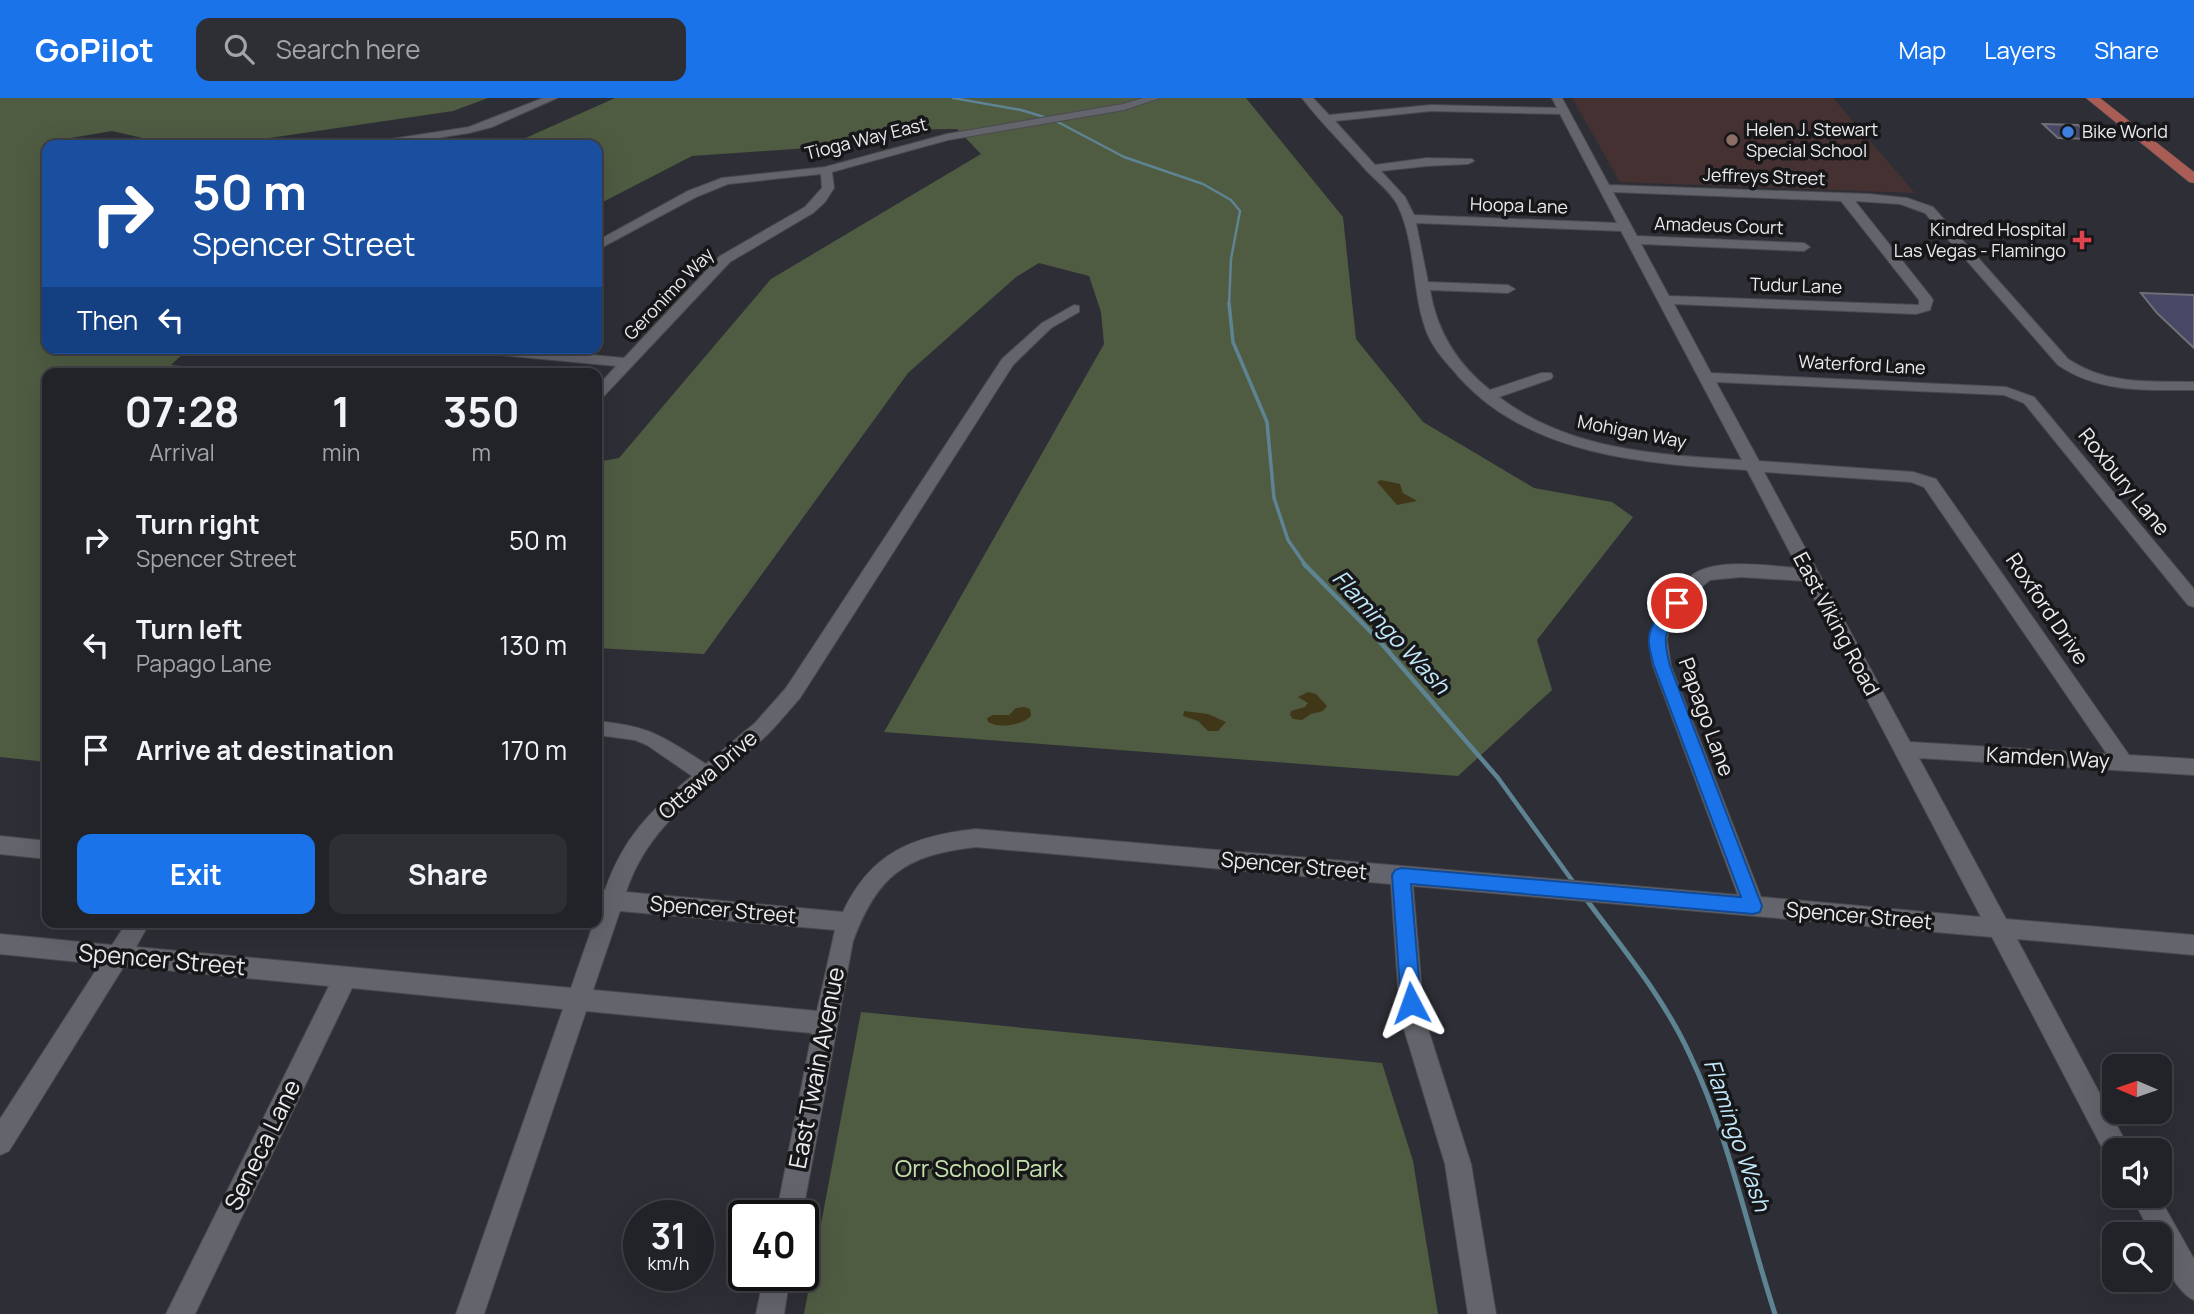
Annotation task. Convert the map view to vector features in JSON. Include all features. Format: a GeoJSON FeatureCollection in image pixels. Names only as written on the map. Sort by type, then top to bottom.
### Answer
{"type":"FeatureCollection","features":[{"type":"Feature","properties":{"kind":"main road"},"geometry":{"type":"LineString","coordinates":[[2092,98],[2194,179]]}},
{"type":"Feature","properties":{"kind":"main road"},"geometry":{"type":"LineString","coordinates":[[2135,114],[2194,161]]}},
{"type":"Feature","properties":{"kind":"street"},"geometry":{"type":"LineString","coordinates":[[404,140],[488,125],[552,98]]}},
{"type":"Feature","properties":{"kind":"street","name":"Tioga Way East"},"geometry":{"type":"LineString","coordinates":[[602,243],[705,188],[752,177],[826,170],[947,137],[1078,115],[1155,98]]}},
{"type":"Feature","properties":{"kind":"street","name":"Mohigan Way"},"geometry":{"type":"LineString","coordinates":[[1307,98],[1401,200],[1411,219],[1433,331],[1444,351],[1486,397],[1538,429],[1590,447],[1667,462],[1913,477],[1930,483]]}},
{"type":"Feature","properties":{"kind":"street"},"geometry":{"type":"LineString","coordinates":[[1327,119],[1431,108],[1560,105]]}},
{"type":"Feature","properties":{"kind":"street","name":"East Viking Road"},"geometry":{"type":"LineString","coordinates":[[1560,105],[2111,1138]]}},
{"type":"Feature","properties":{"kind":"street"},"geometry":{"type":"LineString","coordinates":[[1371,169],[1427,162],[1468,161]]}},
{"type":"Feature","properties":{"kind":"street","name":"Geronimo Way"},"geometry":{"type":"LineString","coordinates":[[602,390],[725,259],[809,210],[821,199],[828,188],[826,170]]}},
{"type":"Feature","properties":{"kind":"street","name":"Jeffreys Street"},"geometry":{"type":"LineString","coordinates":[[1605,188],[1845,197],[1900,200],[1921,205],[1929,210],[2063,362],[2084,376],[2128,384],[2194,386]]}},
{"type":"Feature","properties":{"kind":"street","name":"Tudur Lane"},"geometry":{"type":"LineString","coordinates":[[1664,300],[1916,310],[1925,307],[1926,300],[1845,197]]}},
{"type":"Feature","properties":{"kind":"street","name":"Hoopa Lane"},"geometry":{"type":"LineString","coordinates":[[1411,219],[1629,234]]}},
{"type":"Feature","properties":{"kind":"street","name":"Amadeus Court"},"geometry":{"type":"LineString","coordinates":[[1629,234],[1804,247]]}},
{"type":"Feature","properties":{"kind":"street"},"geometry":{"type":"LineString","coordinates":[[1424,286],[1508,289]]}},
{"type":"Feature","properties":{"kind":"street","name":"Ottawa Drive"},"geometry":{"type":"LineString","coordinates":[[604,899],[641,837],[667,808],[762,728],[793,693],[1007,362],[1041,328],[1074,309]]}},
{"type":"Feature","properties":{"kind":"street"},"geometry":{"type":"LineString","coordinates":[[532,354],[627,363]]}},
{"type":"Feature","properties":{"kind":"street"},"geometry":{"type":"LineString","coordinates":[[1486,397],[1546,376]]}},
{"type":"Feature","properties":{"kind":"street","name":"Waterford Lane"},"geometry":{"type":"LineString","coordinates":[[1705,377],[2006,391],[2017,394]]}},
{"type":"Feature","properties":{"kind":"street","name":"Roxbury Lane"},"geometry":{"type":"LineString","coordinates":[[2017,394],[2038,408],[2194,601]]}},
{"type":"Feature","properties":{"kind":"street","name":"Roxford Drive"},"geometry":{"type":"LineString","coordinates":[[1930,483],[2124,763]]}},
{"type":"Feature","properties":{"kind":"street","name":"Papago Lane"},"geometry":{"type":"LineString","coordinates":[[1753,906],[1662,666],[1656,639],[1661,624],[1693,582],[1705,575],[1720,572],[1810,575]]}},
{"type":"Feature","properties":{"kind":"street"},"geometry":{"type":"LineString","coordinates":[[602,729],[637,733],[654,740],[707,775]]}},
{"type":"Feature","properties":{"kind":"street","name":"Kamden Way"},"geometry":{"type":"LineString","coordinates":[[1902,750],[2194,767]]}},
{"type":"Feature","properties":{"kind":"street","name":"Spencer Street"},"geometry":{"type":"LineString","coordinates":[[604,899],[850,922],[869,885],[902,857],[946,840],[976,838],[2194,946]]}},
{"type":"Feature","properties":{"kind":"street"},"geometry":{"type":"LineString","coordinates":[[0,845],[42,849]]}},
{"type":"Feature","properties":{"kind":"street"},"geometry":{"type":"LineString","coordinates":[[1401,875],[1412,1016],[1458,1164],[1482,1314]]}},
{"type":"Feature","properties":{"kind":"street","name":"East Twain Avenue"},"geometry":{"type":"LineString","coordinates":[[792,1200],[842,941],[850,922]]}},
{"type":"Feature","properties":{"kind":"street"},"geometry":{"type":"LineString","coordinates":[[0,1142],[135,928]]}},
{"type":"Feature","properties":{"kind":"street","name":"Ottawa Drive"},"geometry":{"type":"LineString","coordinates":[[470,1314],[578,999],[596,928]]}},
{"type":"Feature","properties":{"kind":"street","name":"Spencer Street"},"geometry":{"type":"LineString","coordinates":[[0,944],[826,1023]]}},
{"type":"Feature","properties":{"kind":"street","name":"Seneca Lane"},"geometry":{"type":"LineString","coordinates":[[180,1314],[346,976]]}},
{"type":"Feature","properties":{"kind":"street"},"geometry":{"type":"LineString","coordinates":[[2151,1208],[2194,1286]]}},
{"type":"Feature","properties":{"kind":"street"},"geometry":{"type":"LineString","coordinates":[[770,1314],[774,1291]]}},
{"type":"Feature","properties":{"kind":"shaded area","name":"Helen J. Stewart Special School"},"geometry":{"type":"Polygon","coordinates":[[[1572,98],[1833,98],[1915,193],[1620,182],[1572,98]]]}},
{"type":"Feature","properties":{"kind":"green space"},"geometry":{"type":"Polygon","coordinates":[[[0,98],[488,98],[453,111],[255,140],[151,140],[112,131],[65,140],[42,140],[42,354],[183,354],[171,365],[201,368],[42,368],[42,761],[0,757],[0,98]]]}},
{"type":"Feature","properties":{"kind":"green space"},"geometry":{"type":"Polygon","coordinates":[[[615,98],[1246,98],[1343,217],[1356,339],[1423,422],[1534,488],[1612,502],[1633,517],[1537,640],[1552,690],[1458,776],[884,732],[1104,344],[1101,312],[1089,276],[1039,263],[1016,277],[908,373],[704,654],[602,648],[602,461],[619,458],[771,279],[981,154],[957,129],[871,130],[808,148],[692,156],[602,202],[602,140],[521,140],[615,98]]]}},
{"type":"Feature","properties":{"kind":"green space","name":"Orr School Park"},"geometry":{"type":"Polygon","coordinates":[[[861,1012],[1382,1063],[1413,1161],[1438,1314],[804,1314],[808,1291],[819,1291],[819,1235],[861,1012]]]}},
{"type":"Feature","properties":{"kind":"sand"},"geometry":{"type":"Polygon","coordinates":[[[1381,480],[1400,484],[1403,493],[1417,501],[1397,505],[1377,482],[1381,480]]]}},
{"type":"Feature","properties":{"kind":"sand"},"geometry":{"type":"Polygon","coordinates":[[[1308,692],[1316,694],[1327,706],[1323,711],[1302,720],[1293,719],[1291,711],[1305,707],[1308,703],[1298,697],[1308,692]]]}},
{"type":"Feature","properties":{"kind":"sand"},"geometry":{"type":"Polygon","coordinates":[[[1016,708],[1030,709],[1031,716],[1022,722],[1005,726],[988,722],[987,718],[993,715],[1009,715],[1016,708]]]}},
{"type":"Feature","properties":{"kind":"sand"},"geometry":{"type":"Polygon","coordinates":[[[1184,711],[1208,714],[1226,722],[1218,731],[1208,731],[1198,721],[1183,716],[1184,711]]]}},
{"type":"Feature","properties":{"kind":"building","name":"Bike World"},"geometry":{"type":"Polygon","coordinates":[[[2043,124],[2078,125],[2094,139],[2058,138],[2043,124]]]}},
{"type":"Feature","properties":{"kind":"building"},"geometry":{"type":"Polygon","coordinates":[[[2141,293],[2194,295],[2194,348],[2157,313],[2141,293]]]}},
{"type":"Feature","properties":{"kind":"waterway","name":"Flamingo Wash"},"geometry":{"type":"LineString","coordinates":[[953,98],[1021,110],[1054,120],[1124,157],[1203,184],[1231,200],[1240,211],[1231,259],[1229,304]]}},
{"type":"Feature","properties":{"kind":"waterway","name":"Flamingo Wash"},"geometry":{"type":"LineString","coordinates":[[1229,304],[1233,342],[1267,422],[1274,498],[1288,540],[1306,566]]}},
{"type":"Feature","properties":{"kind":"waterway","name":"Flamingo Wash"},"geometry":{"type":"LineString","coordinates":[[1304,564],[1375,636],[1498,778],[1574,883]]}},
{"type":"Feature","properties":{"kind":"waterway","name":"Flamingo Wash"},"geometry":{"type":"LineString","coordinates":[[1586,899],[1655,994],[1690,1055],[1727,1150],[1775,1314]]}},
{"type":"Feature","properties":{"kind":"place","name":"Bike World"},"geometry":{"type":"Point","coordinates":[2068,132]}},
{"type":"Feature","properties":{"kind":"place","name":"Helen J. Stewart Special School"},"geometry":{"type":"Point","coordinates":[1732,140]}},
{"type":"Feature","properties":{"kind":"place","name":"Kindred Hospital Las Vegas - Flamingo"},"geometry":{"type":"Point","coordinates":[2082,240]}},
{"type":"Feature","properties":{"kind":"route"},"geometry":{"type":"LineString","coordinates":[[1411,1003],[1401,875],[1753,906],[1662,666],[1656,639],[1661,624],[1677,603]]}}]}
